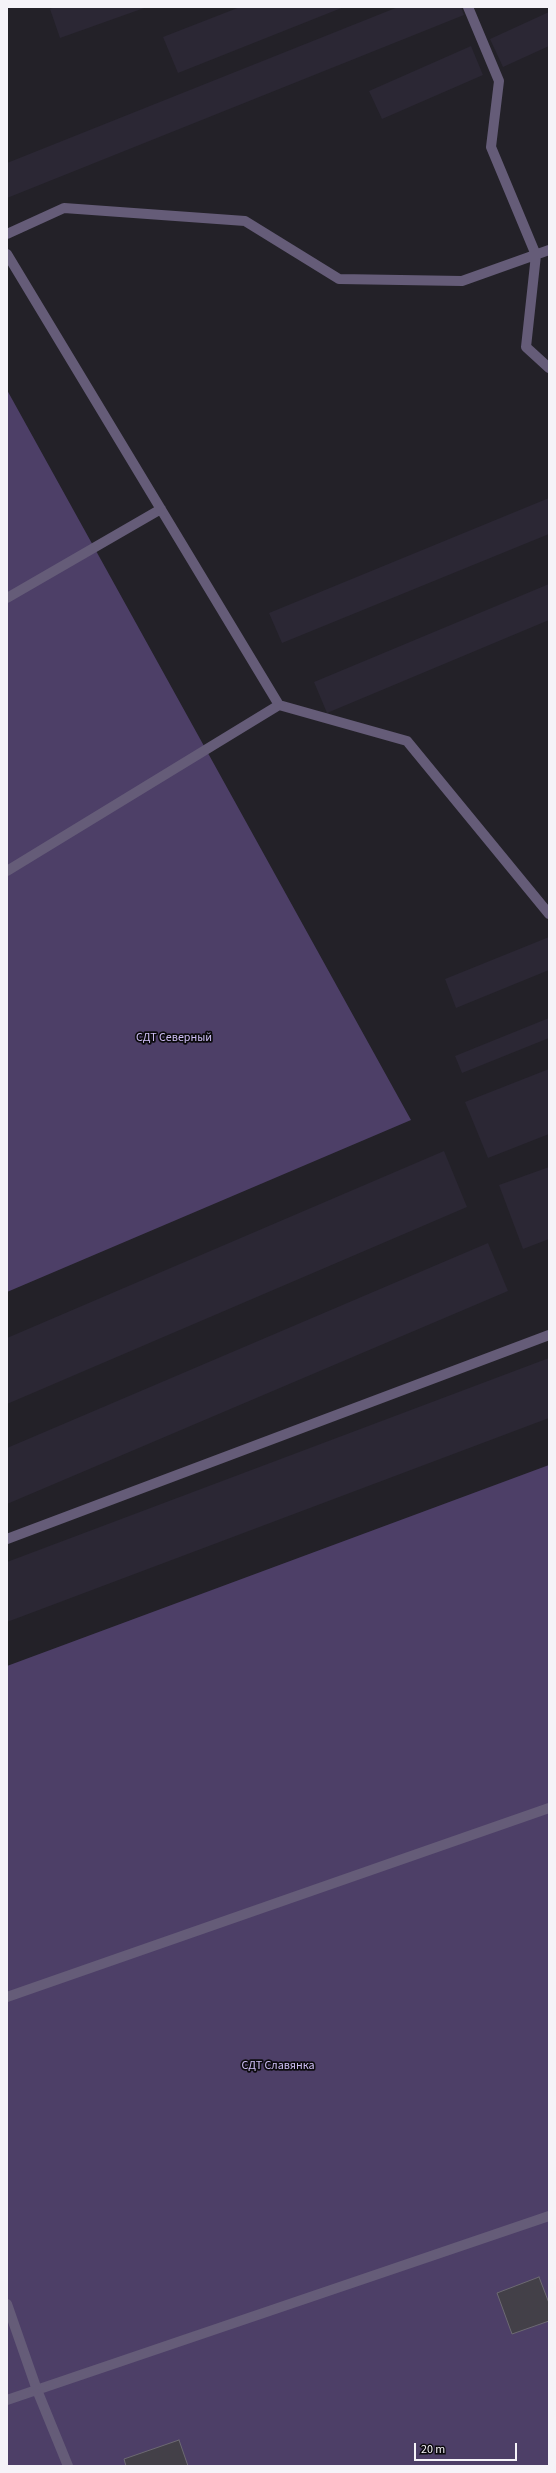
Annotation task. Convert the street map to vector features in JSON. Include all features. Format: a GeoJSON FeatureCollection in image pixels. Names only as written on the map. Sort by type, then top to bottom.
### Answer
{"type":"FeatureCollection","features":[{"type":"Feature","properties":{"kind":"street"},"geometry":{"type":"LineString","coordinates":[[468,7],[499,81],[490,147],[536,255],[526,347],[549,368]]}},
{"type":"Feature","properties":{"kind":"street"},"geometry":{"type":"LineString","coordinates":[[7,234],[64,208],[245,221],[340,280],[462,281],[549,250]]}},
{"type":"Feature","properties":{"kind":"street"},"geometry":{"type":"LineString","coordinates":[[7,254],[11,270],[161,509],[279,705],[407,741],[549,914]]}},
{"type":"Feature","properties":{"kind":"street"},"geometry":{"type":"LineString","coordinates":[[7,598],[161,509]]}},
{"type":"Feature","properties":{"kind":"street"},"geometry":{"type":"LineString","coordinates":[[7,871],[279,705]]}},
{"type":"Feature","properties":{"kind":"street"},"geometry":{"type":"LineString","coordinates":[[7,1539],[549,1335]]}},
{"type":"Feature","properties":{"kind":"street"},"geometry":{"type":"LineString","coordinates":[[7,1997],[549,1808]]}},
{"type":"Feature","properties":{"kind":"street"},"geometry":{"type":"LineString","coordinates":[[7,2400],[549,2216]]}},
{"type":"Feature","properties":{"kind":"street"},"geometry":{"type":"LineString","coordinates":[[7,2304],[37,2390],[68,2466]]}},
{"type":"Feature","properties":{"kind":"shaded area"},"geometry":{"type":"Polygon","coordinates":[[[55,7],[147,7],[60,38],[50,9],[55,7]]]}},
{"type":"Feature","properties":{"kind":"shaded area"},"geometry":{"type":"Polygon","coordinates":[[[240,7],[344,7],[178,73],[163,37],[240,7]]]}},
{"type":"Feature","properties":{"kind":"shaded area"},"geometry":{"type":"Polygon","coordinates":[[[398,7],[461,7],[464,15],[7,198],[7,163],[398,7]]]}},
{"type":"Feature","properties":{"kind":"shaded area"},"geometry":{"type":"Polygon","coordinates":[[[549,12],[549,46],[503,67],[490,39],[549,12]]]}},
{"type":"Feature","properties":{"kind":"shaded area"},"geometry":{"type":"Polygon","coordinates":[[[471,46],[483,75],[382,119],[369,91],[471,46]]]}},
{"type":"Feature","properties":{"kind":"shaded area"},"geometry":{"type":"Polygon","coordinates":[[[549,498],[549,534],[282,643],[269,613],[549,498]]]}},
{"type":"Feature","properties":{"kind":"shaded area"},"geometry":{"type":"Polygon","coordinates":[[[549,584],[549,620],[327,713],[314,682],[549,584]]]}},
{"type":"Feature","properties":{"kind":"shaded area"},"geometry":{"type":"Polygon","coordinates":[[[549,937],[549,970],[456,1008],[445,979],[549,937]]]}},
{"type":"Feature","properties":{"kind":"shaded area"},"geometry":{"type":"Polygon","coordinates":[[[549,1018],[549,1038],[462,1073],[455,1056],[549,1018]]]}},
{"type":"Feature","properties":{"kind":"shaded area"},"geometry":{"type":"Polygon","coordinates":[[[549,1069],[549,1134],[488,1158],[465,1102],[549,1069]]]}},
{"type":"Feature","properties":{"kind":"shaded area"},"geometry":{"type":"Polygon","coordinates":[[[444,1151],[467,1207],[7,1404],[7,1338],[444,1151]]]}},
{"type":"Feature","properties":{"kind":"shaded area"},"geometry":{"type":"Polygon","coordinates":[[[549,1167],[549,1239],[523,1249],[499,1185],[549,1167]]]}},
{"type":"Feature","properties":{"kind":"shaded area"},"geometry":{"type":"Polygon","coordinates":[[[488,1243],[508,1291],[7,1504],[7,1448],[488,1243]]]}},
{"type":"Feature","properties":{"kind":"shaded area"},"geometry":{"type":"Polygon","coordinates":[[[549,1358],[549,1418],[7,1622],[7,1562],[549,1358]]]}},
{"type":"Feature","properties":{"kind":"green space","name":"СДТ Северный"},"geometry":{"type":"Polygon","coordinates":[[[7,390],[411,1120],[7,1292],[7,390]]]}},
{"type":"Feature","properties":{"kind":"green space","name":"СДТ Славянка"},"geometry":{"type":"Polygon","coordinates":[[[549,1465],[549,2466],[7,2466],[7,1666],[549,1465]]]}},
{"type":"Feature","properties":{"kind":"building"},"geometry":{"type":"Polygon","coordinates":[[[539,2277],[549,2303],[549,2321],[512,2334],[497,2293],[539,2277]]]}},
{"type":"Feature","properties":{"kind":"building"},"geometry":{"type":"Polygon","coordinates":[[[179,2440],[188,2466],[126,2466],[124,2459],[179,2440]]]}}]}
